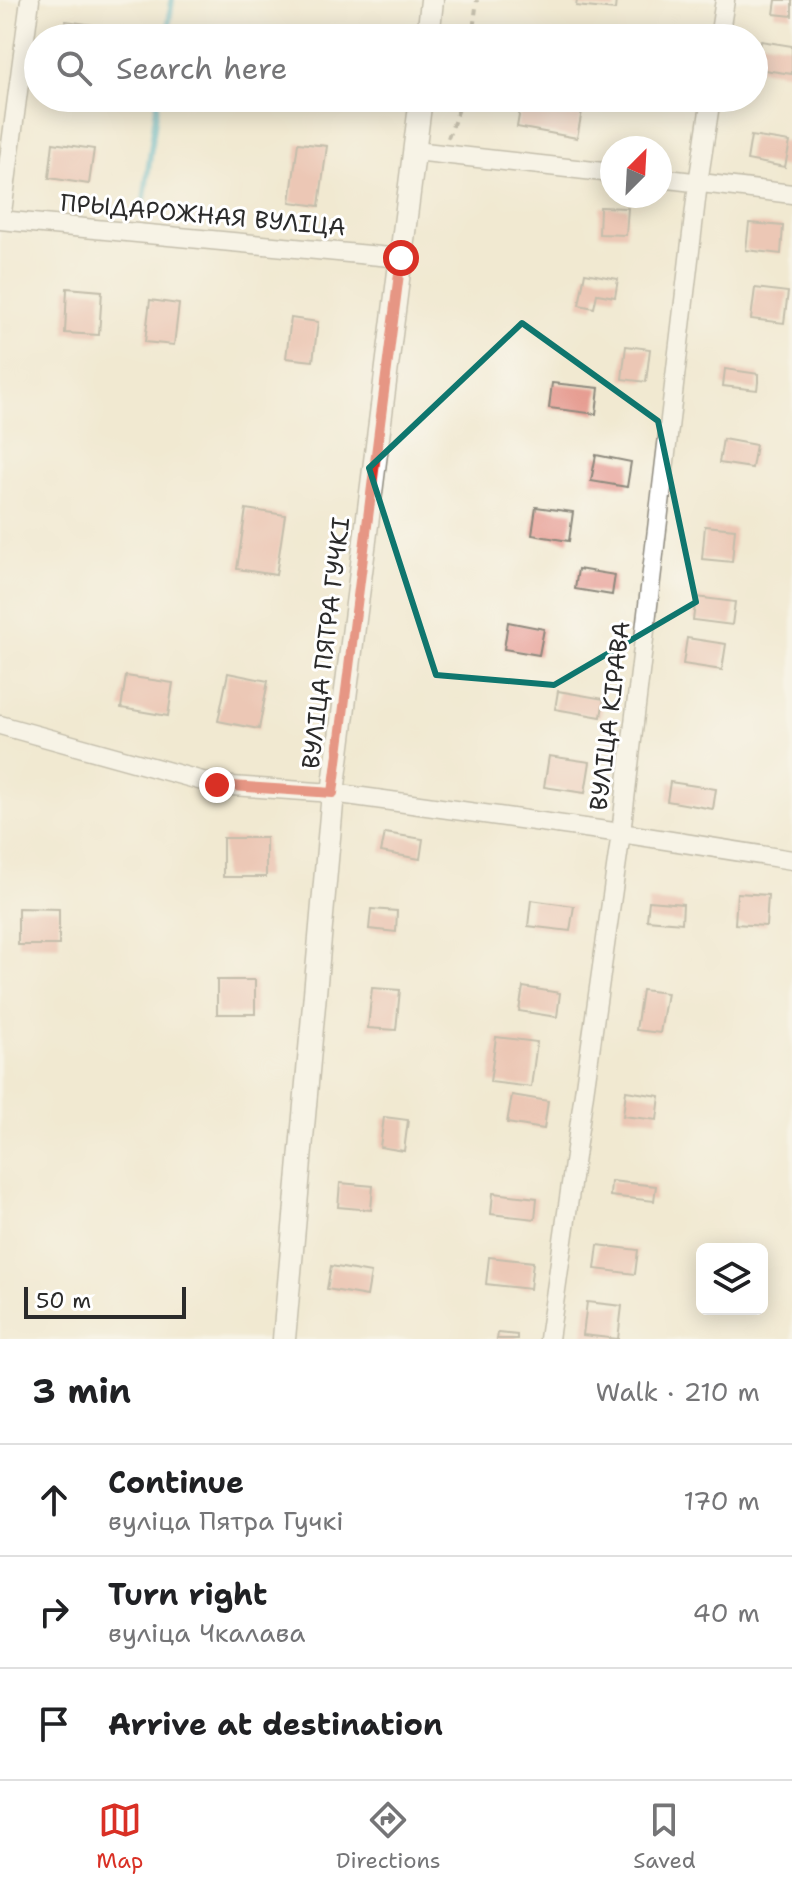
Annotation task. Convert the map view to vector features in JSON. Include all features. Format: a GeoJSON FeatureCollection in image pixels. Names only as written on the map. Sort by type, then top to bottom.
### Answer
{"type":"FeatureCollection","features":[{"type":"Feature","properties":{"kind":"street"},"geometry":{"type":"LineString","coordinates":[[27,24],[30,0]]}},
{"type":"Feature","properties":{"kind":"street"},"geometry":{"type":"LineString","coordinates":[[429,24],[432,0]]}},
{"type":"Feature","properties":{"kind":"street"},"geometry":{"type":"LineString","coordinates":[[721,24],[725,0]]}},
{"type":"Feature","properties":{"kind":"street"},"geometry":{"type":"LineString","coordinates":[[0,220],[24,44]]}},
{"type":"Feature","properties":{"kind":"street","name":"ВУЛІЦА ПЯТРА ГУЧКІ"},"geometry":{"type":"LineString","coordinates":[[284,1339],[333,793],[419,112]]}},
{"type":"Feature","properties":{"kind":"street","name":"ВУЛІЦА КІРАВА"},"geometry":{"type":"LineString","coordinates":[[549,1339],[621,833],[709,112]]}},
{"type":"Feature","properties":{"kind":"street"},"geometry":{"type":"LineString","coordinates":[[415,151],[600,172]]}},
{"type":"Feature","properties":{"kind":"street"},"geometry":{"type":"LineString","coordinates":[[672,180],[792,194]]}},
{"type":"Feature","properties":{"kind":"street","name":"ПРЫДАРОЖНАЯ ВУЛІЦА"},"geometry":{"type":"LineString","coordinates":[[0,220],[401,258]]}},
{"type":"Feature","properties":{"kind":"street"},"geometry":{"type":"LineString","coordinates":[[0,725],[217,785],[333,793],[792,860]]}},
{"type":"Feature","properties":{"kind":"path"},"geometry":{"type":"LineString","coordinates":[[474,24],[477,0]]}},
{"type":"Feature","properties":{"kind":"path"},"geometry":{"type":"LineString","coordinates":[[442,155],[458,112]]}},
{"type":"Feature","properties":{"kind":"highlighted area"},"geometry":{"type":"Polygon","coordinates":[[[522,323],[658,421],[696,602],[554,685],[436,675],[369,468],[522,323]]]}},
{"type":"Feature","properties":{"kind":"building"},"geometry":{"type":"Polygon","coordinates":[[[577,0],[616,0],[615,10],[576,6],[577,0]]]}},
{"type":"Feature","properties":{"kind":"building"},"geometry":{"type":"Polygon","coordinates":[[[776,0],[792,0],[792,16],[774,14],[776,0]]]}},
{"type":"Feature","properties":{"kind":"building"},"geometry":{"type":"Polygon","coordinates":[[[768,42],[792,46],[792,74],[768,71],[768,42]]]}},
{"type":"Feature","properties":{"kind":"building"},"geometry":{"type":"Polygon","coordinates":[[[520,112],[582,112],[577,138],[517,127],[520,112]]]}},
{"type":"Feature","properties":{"kind":"building"},"geometry":{"type":"Polygon","coordinates":[[[751,136],[790,142],[785,167],[747,160],[751,136]]]}},
{"type":"Feature","properties":{"kind":"building"},"geometry":{"type":"Polygon","coordinates":[[[53,143],[94,149],[89,184],[49,178],[53,143]]]}},
{"type":"Feature","properties":{"kind":"building"},"geometry":{"type":"Polygon","coordinates":[[[298,143],[327,146],[319,206],[290,202],[298,143]]]}},
{"type":"Feature","properties":{"kind":"building"},"geometry":{"type":"Polygon","coordinates":[[[600,207],[628,208],[626,235],[599,234],[600,207]]]}},
{"type":"Feature","properties":{"kind":"building"},"geometry":{"type":"Polygon","coordinates":[[[749,223],[783,226],[781,254],[746,250],[749,223]]]}},
{"type":"Feature","properties":{"kind":"building"},"geometry":{"type":"Polygon","coordinates":[[[585,273],[618,279],[615,297],[597,294],[594,308],[579,305],[585,273]]]}},
{"type":"Feature","properties":{"kind":"building"},"geometry":{"type":"Polygon","coordinates":[[[67,288],[102,291],[99,335],[65,333],[67,288]]]}},
{"type":"Feature","properties":{"kind":"building"},"geometry":{"type":"Polygon","coordinates":[[[755,288],[788,292],[784,323],[751,319],[755,288]]]}},
{"type":"Feature","properties":{"kind":"building"},"geometry":{"type":"Polygon","coordinates":[[[150,300],[179,304],[174,345],[145,342],[150,300]]]}},
{"type":"Feature","properties":{"kind":"building"},"geometry":{"type":"Polygon","coordinates":[[[291,318],[318,322],[313,361],[286,358],[291,318]]]}},
{"type":"Feature","properties":{"kind":"building"},"geometry":{"type":"Polygon","coordinates":[[[626,346],[650,349],[646,382],[622,379],[626,346]]]}},
{"type":"Feature","properties":{"kind":"building"},"geometry":{"type":"Polygon","coordinates":[[[725,369],[759,374],[757,390],[723,386],[725,369]]]}},
{"type":"Feature","properties":{"kind":"building"},"geometry":{"type":"Polygon","coordinates":[[[552,383],[599,388],[596,414],[549,408],[552,383]]]}},
{"type":"Feature","properties":{"kind":"building"},"geometry":{"type":"Polygon","coordinates":[[[723,439],[756,445],[752,468],[719,463],[723,439]]]}},
{"type":"Feature","properties":{"kind":"building"},"geometry":{"type":"Polygon","coordinates":[[[596,455],[631,462],[627,487],[591,481],[596,455]]]}},
{"type":"Feature","properties":{"kind":"building"},"geometry":{"type":"Polygon","coordinates":[[[536,507],[573,512],[569,541],[532,535],[536,507]]]}},
{"type":"Feature","properties":{"kind":"building"},"geometry":{"type":"Polygon","coordinates":[[[246,509],[285,515],[276,575],[237,569],[246,509]]]}},
{"type":"Feature","properties":{"kind":"building"},"geometry":{"type":"Polygon","coordinates":[[[705,526],[735,529],[732,562],[702,559],[705,526]]]}},
{"type":"Feature","properties":{"kind":"building"},"geometry":{"type":"Polygon","coordinates":[[[578,569],[615,575],[612,595],[575,589],[578,569]]]}},
{"type":"Feature","properties":{"kind":"building"},"geometry":{"type":"Polygon","coordinates":[[[696,597],[735,602],[732,625],[693,620],[696,597]]]}},
{"type":"Feature","properties":{"kind":"building"},"geometry":{"type":"Polygon","coordinates":[[[508,622],[544,629],[539,655],[504,649],[508,622]]]}},
{"type":"Feature","properties":{"kind":"building"},"geometry":{"type":"Polygon","coordinates":[[[687,638],[726,644],[722,670],[683,664],[687,638]]]}},
{"type":"Feature","properties":{"kind":"building"},"geometry":{"type":"Polygon","coordinates":[[[228,673],[268,681],[259,729],[218,721],[228,673]]]}},
{"type":"Feature","properties":{"kind":"building"},"geometry":{"type":"Polygon","coordinates":[[[126,676],[173,683],[168,716],[121,708],[126,676]]]}},
{"type":"Feature","properties":{"kind":"building"},"geometry":{"type":"Polygon","coordinates":[[[558,691],[604,699],[601,717],[555,709],[558,691]]]}},
{"type":"Feature","properties":{"kind":"building"},"geometry":{"type":"Polygon","coordinates":[[[549,756],[590,762],[585,793],[544,787],[549,756]]]}},
{"type":"Feature","properties":{"kind":"building"},"geometry":{"type":"Polygon","coordinates":[[[670,782],[716,789],[713,809],[667,801],[670,782]]]}},
{"type":"Feature","properties":{"kind":"building"},"geometry":{"type":"Polygon","coordinates":[[[385,833],[423,839],[420,859],[381,852],[385,833]]]}},
{"type":"Feature","properties":{"kind":"building"},"geometry":{"type":"Polygon","coordinates":[[[223,838],[266,838],[266,877],[223,877],[223,838]]]}},
{"type":"Feature","properties":{"kind":"building"},"geometry":{"type":"Polygon","coordinates":[[[737,893],[768,895],[766,926],[735,924],[737,893]]]}},
{"type":"Feature","properties":{"kind":"building"},"geometry":{"type":"Polygon","coordinates":[[[531,900],[574,906],[570,931],[528,926],[531,900]]]}},
{"type":"Feature","properties":{"kind":"building"},"geometry":{"type":"Polygon","coordinates":[[[649,901],[683,904],[682,923],[647,920],[649,901]]]}},
{"type":"Feature","properties":{"kind":"building"},"geometry":{"type":"Polygon","coordinates":[[[18,908],[59,909],[59,945],[18,945],[18,908]]]}},
{"type":"Feature","properties":{"kind":"building"},"geometry":{"type":"Polygon","coordinates":[[[371,909],[397,911],[396,932],[369,929],[371,909]]]}},
{"type":"Feature","properties":{"kind":"building"},"geometry":{"type":"Polygon","coordinates":[[[217,980],[255,980],[255,1014],[217,1014],[217,980]]]}},
{"type":"Feature","properties":{"kind":"building"},"geometry":{"type":"Polygon","coordinates":[[[523,987],[560,993],[557,1017],[519,1011],[523,987]]]}},
{"type":"Feature","properties":{"kind":"building"},"geometry":{"type":"Polygon","coordinates":[[[372,988],[400,990],[396,1030],[368,1028],[372,988]]]}},
{"type":"Feature","properties":{"kind":"building"},"geometry":{"type":"Polygon","coordinates":[[[642,990],[667,993],[660,1033],[636,1030],[642,990]]]}},
{"type":"Feature","properties":{"kind":"building"},"geometry":{"type":"Polygon","coordinates":[[[496,1037],[537,1042],[531,1087],[490,1082],[496,1037]]]}},
{"type":"Feature","properties":{"kind":"building"},"geometry":{"type":"Polygon","coordinates":[[[626,1091],[660,1096],[657,1120],[623,1116],[626,1091]]]}},
{"type":"Feature","properties":{"kind":"building"},"geometry":{"type":"Polygon","coordinates":[[[512,1095],[548,1101],[544,1129],[507,1123],[512,1095]]]}},
{"type":"Feature","properties":{"kind":"building"},"geometry":{"type":"Polygon","coordinates":[[[384,1117],[408,1120],[404,1151],[380,1147],[384,1117]]]}},
{"type":"Feature","properties":{"kind":"building"},"geometry":{"type":"Polygon","coordinates":[[[611,1181],[656,1186],[654,1201],[610,1196],[611,1181]]]}},
{"type":"Feature","properties":{"kind":"building"},"geometry":{"type":"Polygon","coordinates":[[[340,1183],[373,1186],[371,1210],[338,1207],[340,1183]]]}},
{"type":"Feature","properties":{"kind":"building"},"geometry":{"type":"Polygon","coordinates":[[[493,1193],[537,1198],[535,1219],[491,1214],[493,1193]]]}},
{"type":"Feature","properties":{"kind":"building"},"geometry":{"type":"Polygon","coordinates":[[[598,1245],[638,1250],[635,1274],[595,1269],[598,1245]]]}},
{"type":"Feature","properties":{"kind":"building"},"geometry":{"type":"Polygon","coordinates":[[[489,1257],[533,1262],[530,1289],[486,1284],[489,1257]]]}},
{"type":"Feature","properties":{"kind":"building"},"geometry":{"type":"Polygon","coordinates":[[[331,1266],[371,1273],[367,1296],[327,1289],[331,1266]]]}},
{"type":"Feature","properties":{"kind":"building"},"geometry":{"type":"Polygon","coordinates":[[[587,1302],[622,1306],[618,1339],[583,1335],[587,1302]]]}},
{"type":"Feature","properties":{"kind":"building"},"geometry":{"type":"Polygon","coordinates":[[[498,1333],[517,1335],[517,1339],[497,1339],[498,1333]]]}},
{"type":"Feature","properties":{"kind":"waterway"},"geometry":{"type":"LineString","coordinates":[[169,24],[172,0]]}},
{"type":"Feature","properties":{"kind":"waterway"},"geometry":{"type":"LineString","coordinates":[[144,200],[156,112]]}},
{"type":"Feature","properties":{"kind":"route"},"geometry":{"type":"LineString","coordinates":[[217,785],[333,793],[401,258]]}}]}
